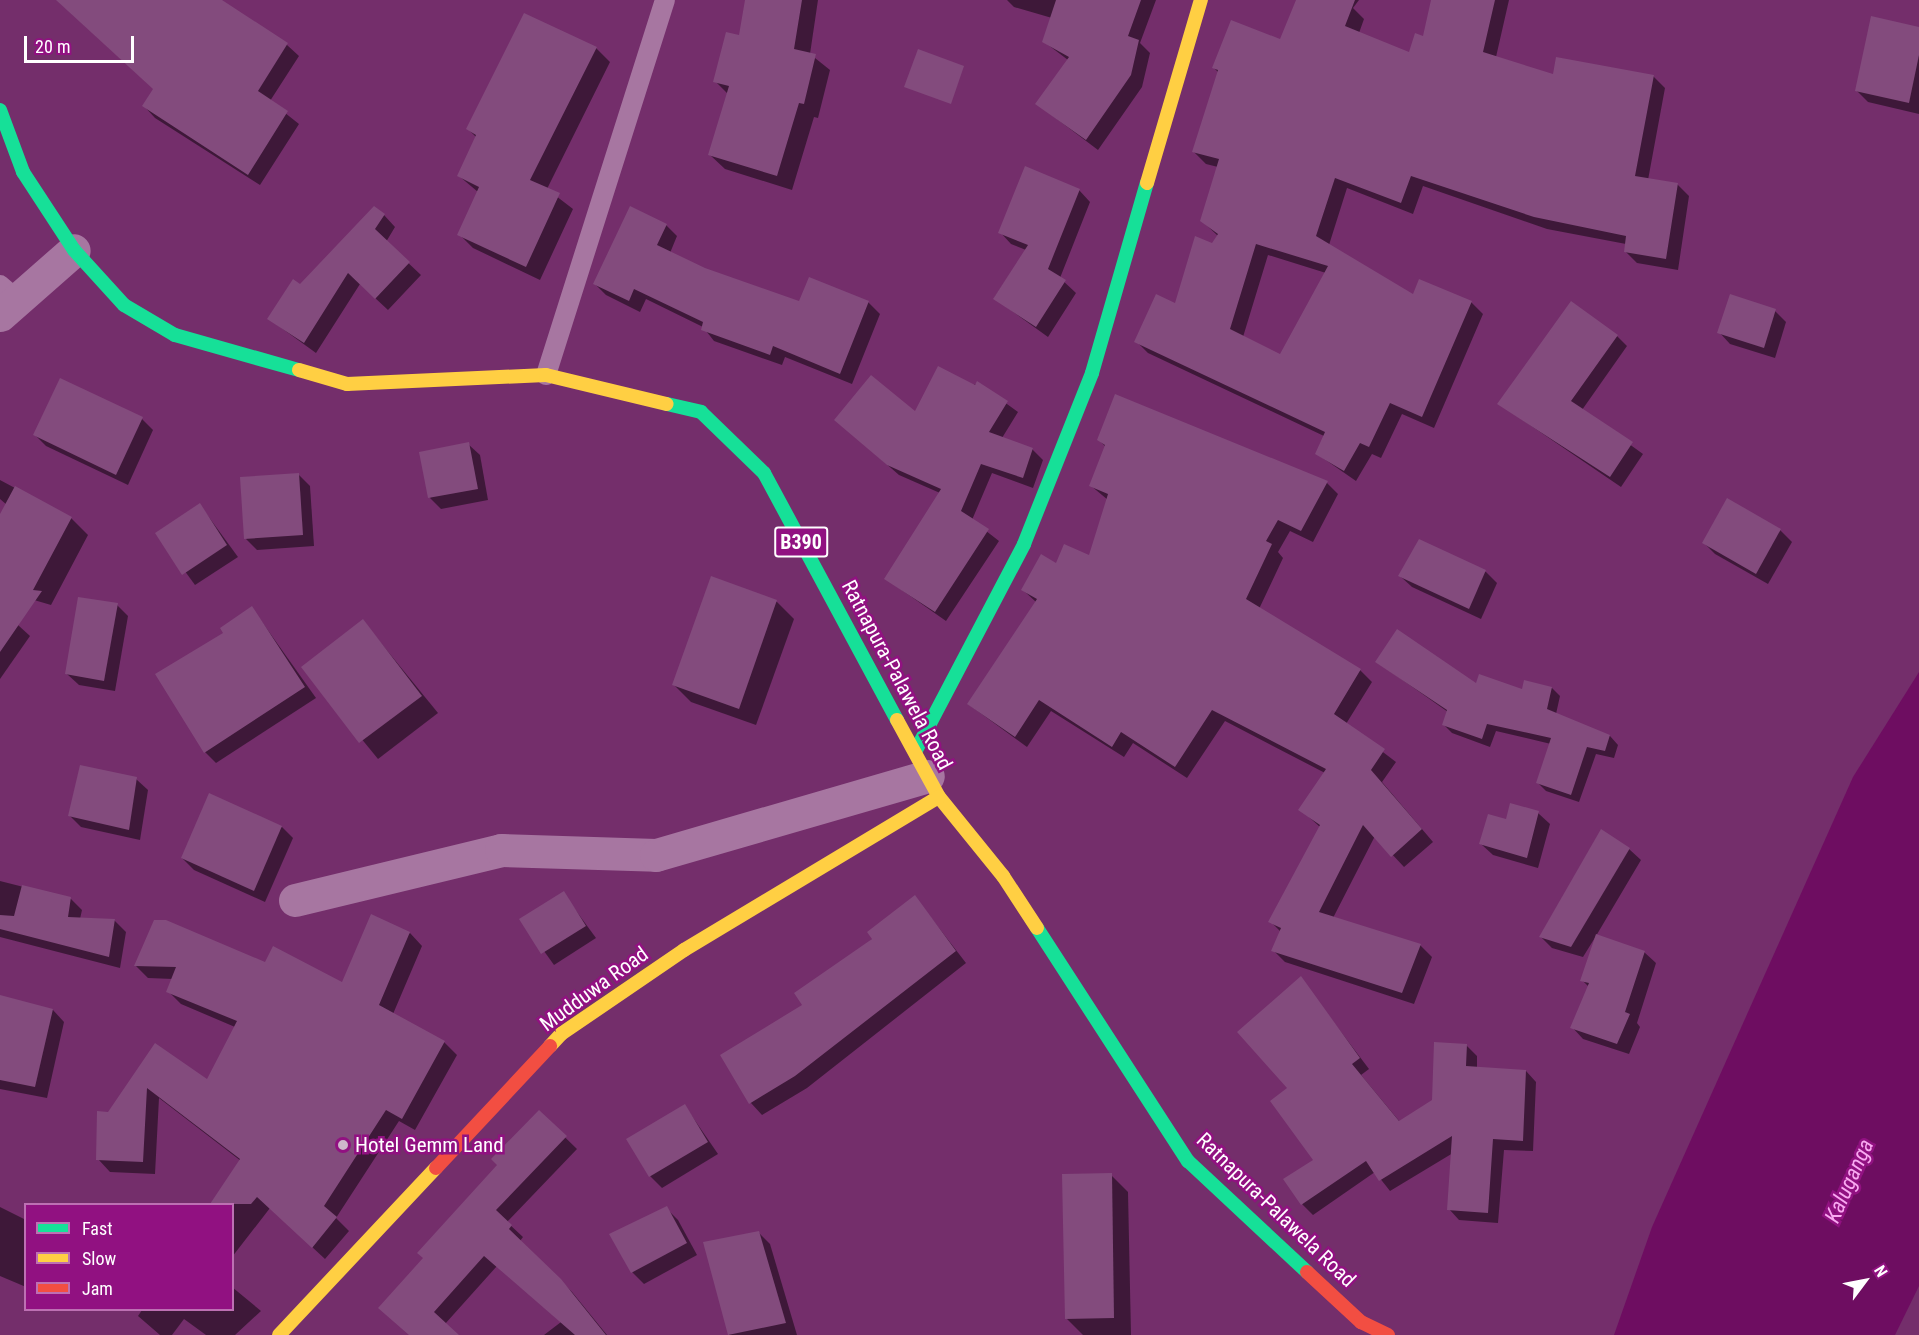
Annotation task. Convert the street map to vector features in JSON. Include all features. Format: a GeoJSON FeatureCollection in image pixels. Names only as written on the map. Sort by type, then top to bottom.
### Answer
{"type":"FeatureCollection","features":[{"type":"Feature","properties":{"kind":"main road"},"geometry":{"type":"LineString","coordinates":[[928,775],[1092,373],[1201,0]]}},
{"type":"Feature","properties":{"kind":"main road","name":"Ratnapura-Palawela Road"},"geometry":{"type":"LineString","coordinates":[[0,110],[23,172],[74,250],[124,305],[175,335],[347,384],[546,375],[701,412],[764,473],[928,775],[1003,876],[1188,1161],[1361,1322],[1388,1335]]}},
{"type":"Feature","properties":{"kind":"main road","name":"Mudduwa Road"},"geometry":{"type":"LineString","coordinates":[[279,1335],[561,1034],[684,950],[928,775]]}},
{"type":"Feature","properties":{"kind":"street"},"geometry":{"type":"LineString","coordinates":[[6,300],[74,250]]}},
{"type":"Feature","properties":{"kind":"street"},"geometry":{"type":"LineString","coordinates":[[295,900],[501,850],[656,855],[928,775]]}},
{"type":"Feature","properties":{"kind":"lane"},"geometry":{"type":"LineString","coordinates":[[546,375],[665,0]]}},
{"type":"Feature","properties":{"kind":"water","name":"Kaluganga"},"geometry":{"type":"Polygon","coordinates":[[[1919,672],[1919,1286],[1895,1335],[1614,1335],[1652,1227],[1853,777],[1919,672]]]}},
{"type":"Feature","properties":{"kind":"building"},"geometry":{"type":"Polygon","coordinates":[[[56,0],[222,0],[288,43],[258,91],[288,111],[248,175],[142,106],[153,89],[56,0]]]}},
{"type":"Feature","properties":{"kind":"building"},"geometry":{"type":"Polygon","coordinates":[[[745,0],[802,0],[794,49],[816,54],[804,104],[799,103],[777,176],[708,155],[729,86],[713,82],[726,32],[739,35],[745,0]]]}},
{"type":"Feature","properties":{"kind":"building"},"geometry":{"type":"Polygon","coordinates":[[[1056,0],[1141,0],[1128,36],[1139,40],[1131,75],[1086,140],[1035,104],[1069,57],[1042,42],[1056,0]]]}},
{"type":"Feature","properties":{"kind":"building"},"geometry":{"type":"Polygon","coordinates":[[[1296,0],[1355,0],[1345,26],[1409,52],[1415,33],[1423,36],[1431,0],[1495,0],[1483,52],[1553,74],[1556,57],[1654,75],[1635,176],[1678,183],[1666,259],[1624,252],[1626,236],[1534,217],[1411,176],[1401,203],[1335,178],[1316,236],[1413,294],[1419,279],[1472,301],[1422,417],[1390,403],[1369,447],[1360,443],[1344,471],[1315,454],[1325,432],[1134,342],[1156,294],[1175,303],[1195,236],[1212,243],[1218,234],[1200,221],[1219,159],[1192,152],[1218,70],[1212,68],[1231,20],[1280,39],[1296,0]],[[1256,244],[1230,329],[1280,354],[1328,266],[1256,244]]]}},
{"type":"Feature","properties":{"kind":"building"},"geometry":{"type":"Polygon","coordinates":[[[524,13],[597,47],[530,180],[560,193],[526,267],[457,235],[479,187],[457,176],[476,135],[466,129],[524,13]]]}},
{"type":"Feature","properties":{"kind":"building"},"geometry":{"type":"Polygon","coordinates":[[[1871,16],[1919,27],[1919,55],[1909,103],[1855,91],[1871,16]]]}},
{"type":"Feature","properties":{"kind":"building"},"geometry":{"type":"Polygon","coordinates":[[[918,49],[964,66],[951,104],[904,87],[918,49]]]}},
{"type":"Feature","properties":{"kind":"building"},"geometry":{"type":"Polygon","coordinates":[[[1025,166],[1080,189],[1048,269],[1066,280],[1036,327],[993,299],[1028,245],[998,233],[1025,166]]]}},
{"type":"Feature","properties":{"kind":"building"},"geometry":{"type":"Polygon","coordinates":[[[374,206],[385,214],[375,229],[410,262],[375,299],[348,273],[304,343],[267,319],[293,279],[300,284],[374,206]]]}},
{"type":"Feature","properties":{"kind":"building"},"geometry":{"type":"Polygon","coordinates":[[[630,206],[667,224],[657,245],[705,268],[799,301],[809,277],[869,301],[840,374],[773,346],[770,355],[701,330],[703,322],[634,289],[629,301],[593,284],[630,206]]]}},
{"type":"Feature","properties":{"kind":"building"},"geometry":{"type":"Polygon","coordinates":[[[1730,294],[1776,309],[1764,348],[1717,333],[1730,294]]]}},
{"type":"Feature","properties":{"kind":"building"},"geometry":{"type":"Polygon","coordinates":[[[1571,301],[1618,335],[1571,401],[1633,442],[1610,477],[1497,404],[1571,301]]]}},
{"type":"Feature","properties":{"kind":"building"},"geometry":{"type":"Polygon","coordinates":[[[938,366],[975,385],[977,381],[1008,401],[989,432],[1033,448],[1023,478],[981,464],[961,511],[989,529],[935,612],[884,579],[941,489],[887,465],[834,420],[871,375],[915,411],[938,366]]]}},
{"type":"Feature","properties":{"kind":"building"},"geometry":{"type":"Polygon","coordinates":[[[60,378],[143,417],[116,475],[33,435],[60,378]]]}},
{"type":"Feature","properties":{"kind":"building"},"geometry":{"type":"Polygon","coordinates":[[[1115,394],[1328,481],[1301,531],[1278,520],[1266,541],[1272,544],[1246,599],[1361,669],[1334,714],[1385,749],[1371,770],[1422,829],[1391,857],[1363,825],[1319,912],[1421,944],[1402,993],[1271,951],[1281,928],[1268,922],[1320,825],[1298,810],[1326,769],[1212,710],[1175,767],[1121,732],[1112,747],[1039,700],[1015,737],[967,704],[1037,599],[1021,590],[1041,554],[1056,563],[1064,544],[1089,555],[1108,494],[1089,486],[1105,445],[1097,440],[1115,394]]]}},
{"type":"Feature","properties":{"kind":"building"},"geometry":{"type":"Polygon","coordinates":[[[469,442],[478,489],[428,498],[419,452],[469,442]]]}},
{"type":"Feature","properties":{"kind":"building"},"geometry":{"type":"Polygon","coordinates":[[[299,473],[303,535],[244,539],[240,477],[299,473]]]}},
{"type":"Feature","properties":{"kind":"building"},"geometry":{"type":"Polygon","coordinates":[[[15,486],[72,517],[33,590],[42,591],[0,652],[0,514],[15,486]]]}},
{"type":"Feature","properties":{"kind":"building"},"geometry":{"type":"Polygon","coordinates":[[[1727,498],[1781,529],[1756,574],[1702,543],[1727,498]]]}},
{"type":"Feature","properties":{"kind":"building"},"geometry":{"type":"Polygon","coordinates":[[[200,503],[227,545],[182,575],[155,533],[200,503]]]}},
{"type":"Feature","properties":{"kind":"building"},"geometry":{"type":"Polygon","coordinates":[[[1419,539],[1486,570],[1469,609],[1398,576],[1419,539]]]}},
{"type":"Feature","properties":{"kind":"building"},"geometry":{"type":"Polygon","coordinates":[[[711,576],[777,600],[739,709],[672,685],[711,576]]]}},
{"type":"Feature","properties":{"kind":"building"},"geometry":{"type":"Polygon","coordinates":[[[78,597],[118,603],[104,681],[65,674],[78,597]]]}},
{"type":"Feature","properties":{"kind":"building"},"geometry":{"type":"Polygon","coordinates":[[[252,606],[305,687],[204,753],[155,674],[223,633],[220,628],[252,606]]]}},
{"type":"Feature","properties":{"kind":"building"},"geometry":{"type":"Polygon","coordinates":[[[363,619],[422,696],[359,743],[301,667],[363,619]]]}},
{"type":"Feature","properties":{"kind":"building"},"geometry":{"type":"Polygon","coordinates":[[[1397,629],[1476,683],[1479,674],[1522,689],[1524,680],[1552,687],[1547,709],[1610,735],[1605,751],[1587,747],[1571,795],[1536,783],[1551,738],[1487,724],[1482,739],[1442,725],[1447,710],[1375,662],[1397,629]]]}},
{"type":"Feature","properties":{"kind":"building"},"geometry":{"type":"Polygon","coordinates":[[[80,765],[137,777],[129,830],[68,816],[80,765]]]}},
{"type":"Feature","properties":{"kind":"building"},"geometry":{"type":"Polygon","coordinates":[[[209,793],[282,826],[254,891],[181,858],[209,793]]]}},
{"type":"Feature","properties":{"kind":"building"},"geometry":{"type":"Polygon","coordinates":[[[1510,803],[1539,811],[1527,858],[1479,844],[1488,814],[1506,819],[1510,803]]]}},
{"type":"Feature","properties":{"kind":"building"},"geometry":{"type":"Polygon","coordinates":[[[1601,829],[1630,848],[1571,947],[1539,937],[1601,829]]]}},
{"type":"Feature","properties":{"kind":"building"},"geometry":{"type":"Polygon","coordinates":[[[22,885],[71,897],[68,917],[115,919],[109,957],[0,929],[0,915],[14,916],[22,885]]]}},
{"type":"Feature","properties":{"kind":"building"},"geometry":{"type":"Polygon","coordinates":[[[564,891],[586,926],[541,954],[519,919],[564,891]]]}},
{"type":"Feature","properties":{"kind":"building"},"geometry":{"type":"Polygon","coordinates":[[[915,895],[956,951],[795,1076],[749,1104],[720,1055],[802,1005],[794,993],[872,939],[867,932],[915,895]]]}},
{"type":"Feature","properties":{"kind":"building"},"geometry":{"type":"Polygon","coordinates":[[[371,914],[410,932],[379,1005],[445,1041],[402,1119],[386,1110],[324,1206],[337,1217],[312,1248],[257,1197],[251,1204],[211,1203],[240,1159],[147,1088],[143,1162],[96,1160],[97,1111],[108,1112],[155,1043],[207,1079],[237,1021],[166,992],[176,967],[134,966],[154,920],[166,920],[265,962],[273,946],[342,982],[371,914]]]}},
{"type":"Feature","properties":{"kind":"building"},"geometry":{"type":"Polygon","coordinates":[[[1596,934],[1645,951],[1625,1012],[1630,1014],[1617,1044],[1570,1028],[1589,983],[1580,981],[1596,934]]]}},
{"type":"Feature","properties":{"kind":"building"},"geometry":{"type":"Polygon","coordinates":[[[1301,976],[1360,1058],[1352,1064],[1399,1121],[1432,1100],[1434,1042],[1467,1044],[1466,1066],[1526,1070],[1523,1141],[1493,1139],[1488,1213],[1447,1210],[1452,1136],[1379,1181],[1366,1161],[1301,1205],[1283,1179],[1313,1160],[1270,1101],[1287,1088],[1237,1032],[1301,976]]]}},
{"type":"Feature","properties":{"kind":"building"},"geometry":{"type":"Polygon","coordinates":[[[0,995],[53,1009],[35,1087],[0,1080],[0,995]]]}},
{"type":"Feature","properties":{"kind":"building"},"geometry":{"type":"Polygon","coordinates":[[[685,1104],[708,1142],[649,1177],[626,1139],[685,1104]]]}},
{"type":"Feature","properties":{"kind":"building"},"geometry":{"type":"Polygon","coordinates":[[[539,1110],[567,1136],[496,1210],[512,1225],[509,1229],[561,1279],[606,1335],[575,1335],[484,1256],[434,1312],[459,1335],[409,1335],[378,1308],[423,1258],[417,1253],[497,1165],[491,1159],[539,1110]]]}},
{"type":"Feature","properties":{"kind":"building"},"geometry":{"type":"Polygon","coordinates":[[[1112,1173],[1114,1318],[1065,1319],[1062,1174],[1112,1173]]]}},
{"type":"Feature","properties":{"kind":"building"},"geometry":{"type":"Polygon","coordinates":[[[667,1206],[687,1243],[631,1273],[609,1234],[667,1206]]]}},
{"type":"Feature","properties":{"kind":"building"},"geometry":{"type":"Polygon","coordinates":[[[759,1231],[786,1323],[728,1335],[703,1242],[759,1231]]]}},
{"type":"Feature","properties":{"kind":"traffic: fast"},"geometry":{"type":"LineString","coordinates":[[0,110],[23,172],[74,250],[124,305],[175,335],[299,370]]}},
{"type":"Feature","properties":{"kind":"traffic: fast"},"geometry":{"type":"LineString","coordinates":[[915,752],[1024,544],[1092,373],[1147,183]]}},
{"type":"Feature","properties":{"kind":"traffic: fast"},"geometry":{"type":"LineString","coordinates":[[667,404],[701,412],[764,473],[897,720]]}},
{"type":"Feature","properties":{"kind":"traffic: fast"},"geometry":{"type":"LineString","coordinates":[[1037,928],[1188,1161],[1307,1272]]}},
{"type":"Feature","properties":{"kind":"traffic: slow"},"geometry":{"type":"LineString","coordinates":[[1147,183],[1201,0]]}},
{"type":"Feature","properties":{"kind":"traffic: slow"},"geometry":{"type":"LineString","coordinates":[[299,370],[347,384],[546,375],[667,404]]}},
{"type":"Feature","properties":{"kind":"traffic: slow"},"geometry":{"type":"LineString","coordinates":[[897,720],[939,797],[1003,876],[1037,928]]}},
{"type":"Feature","properties":{"kind":"traffic: slow"},"geometry":{"type":"LineString","coordinates":[[550,1046],[561,1034],[684,950],[939,797]]}},
{"type":"Feature","properties":{"kind":"traffic: slow"},"geometry":{"type":"LineString","coordinates":[[279,1335],[436,1168]]}},
{"type":"Feature","properties":{"kind":"traffic: jam"},"geometry":{"type":"LineString","coordinates":[[436,1168],[550,1046]]}},
{"type":"Feature","properties":{"kind":"traffic: jam"},"geometry":{"type":"LineString","coordinates":[[1307,1272],[1361,1322],[1388,1335]]}},
{"type":"Feature","properties":{"kind":"place","name":"Hotel Gemm Land"},"geometry":{"type":"Point","coordinates":[343,1145]}}]}
